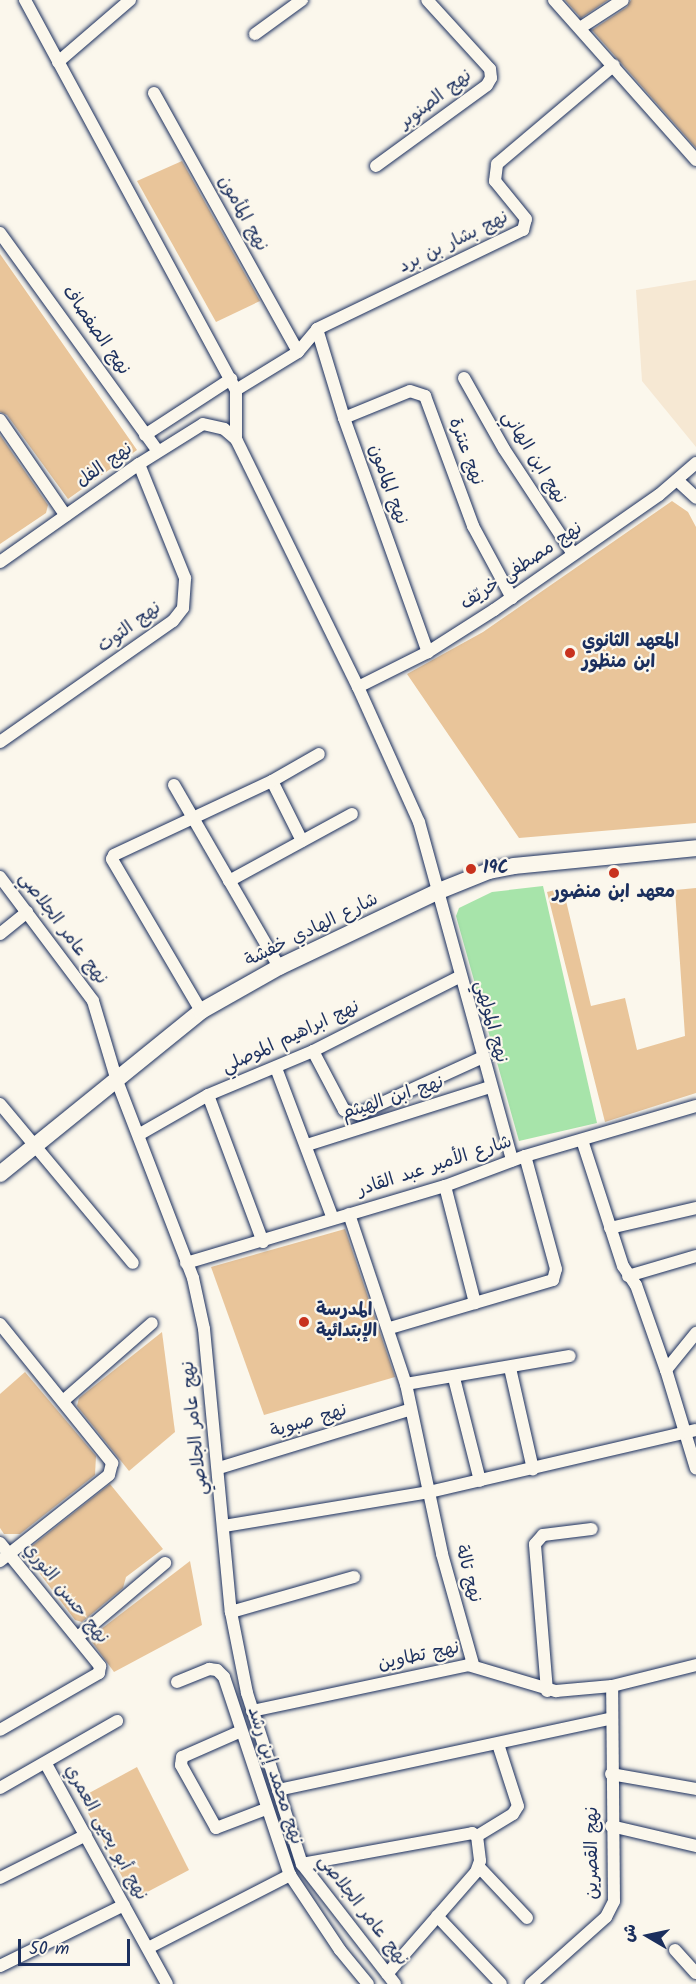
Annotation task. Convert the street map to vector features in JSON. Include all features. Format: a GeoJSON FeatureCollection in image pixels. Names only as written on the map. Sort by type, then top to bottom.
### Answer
{"type":"FeatureCollection","features":[{"type":"Feature","properties":{"kind":"street"},"geometry":{"type":"LineString","coordinates":[[25,0],[233,384],[236,439]]}},
{"type":"Feature","properties":{"kind":"street"},"geometry":{"type":"LineString","coordinates":[[58,62],[130,0]]}},
{"type":"Feature","properties":{"kind":"street"},"geometry":{"type":"LineString","coordinates":[[255,34],[302,0]]}},
{"type":"Feature","properties":{"kind":"street","name":"نهج الصنوبر"},"geometry":{"type":"LineString","coordinates":[[376,166],[487,85],[491,78],[490,69],[427,0]]}},
{"type":"Feature","properties":{"kind":"street"},"geometry":{"type":"LineString","coordinates":[[554,0],[696,160]]}},
{"type":"Feature","properties":{"kind":"street"},"geometry":{"type":"LineString","coordinates":[[580,28],[623,0]]}},
{"type":"Feature","properties":{"kind":"street","name":"نهج بشار بن برد"},"geometry":{"type":"LineString","coordinates":[[145,435],[233,384],[298,352],[317,329],[523,230],[526,219],[495,182],[497,165],[614,65]]}},
{"type":"Feature","properties":{"kind":"street","name":"نهج المأمون"},"geometry":{"type":"LineString","coordinates":[[154,93],[298,352]]}},
{"type":"Feature","properties":{"kind":"street","name":"نهج الصفصاف"},"geometry":{"type":"LineString","coordinates":[[0,233],[158,451]]}},
{"type":"Feature","properties":{"kind":"street","name":"نهج المامون"},"geometry":{"type":"LineString","coordinates":[[317,329],[344,418],[428,652]]}},
{"type":"Feature","properties":{"kind":"street","name":"نهج ابن الهاني"},"geometry":{"type":"LineString","coordinates":[[465,378],[504,449],[573,554]]}},
{"type":"Feature","properties":{"kind":"street","name":"نهج عنترة"},"geometry":{"type":"LineString","coordinates":[[344,418],[410,391],[425,396],[473,526],[512,597]]}},
{"type":"Feature","properties":{"kind":"street"},"geometry":{"type":"LineString","coordinates":[[0,420],[66,516]]}},
{"type":"Feature","properties":{"kind":"street","name":"نهج الفل"},"geometry":{"type":"LineString","coordinates":[[0,562],[158,451],[202,424],[224,429],[236,439]]}},
{"type":"Feature","properties":{"kind":"street","name":"نهج المولهي"},"geometry":{"type":"LineString","coordinates":[[236,439],[358,687],[418,822],[439,891],[481,1058],[512,1161]]}},
{"type":"Feature","properties":{"kind":"street","name":"نهج مصطفى خريّف"},"geometry":{"type":"LineString","coordinates":[[358,687],[428,652],[512,597],[677,480],[696,463]]}},
{"type":"Feature","properties":{"kind":"street","name":"نهج التوت"},"geometry":{"type":"LineString","coordinates":[[0,742],[173,621],[183,608],[186,578],[139,464]]}},
{"type":"Feature","properties":{"kind":"street"},"geometry":{"type":"LineString","coordinates":[[677,480],[696,498]]}},
{"type":"Feature","properties":{"kind":"street"},"geometry":{"type":"LineString","coordinates":[[201,1011],[112,859],[114,855],[192,816],[272,781],[319,754]]}},
{"type":"Feature","properties":{"kind":"street"},"geometry":{"type":"LineString","coordinates":[[272,781],[302,841]]}},
{"type":"Feature","properties":{"kind":"street"},"geometry":{"type":"LineString","coordinates":[[174,784],[279,967]]}},
{"type":"Feature","properties":{"kind":"street"},"geometry":{"type":"LineString","coordinates":[[229,881],[352,814]]}},
{"type":"Feature","properties":{"kind":"street","name":"شارع الهادي خفشة"},"geometry":{"type":"LineString","coordinates":[[0,1174],[201,1011],[279,967],[439,891],[489,871],[514,866],[696,848]]}},
{"type":"Feature","properties":{"kind":"street","name":"نهج عامر الجلاصي"},"geometry":{"type":"LineString","coordinates":[[0,877],[88,991],[117,1080],[140,1134],[186,1263],[204,1329],[231,1612],[252,1711],[302,1864],[391,1979]]}},
{"type":"Feature","properties":{"kind":"street"},"geometry":{"type":"LineString","coordinates":[[0,933],[27,912]]}},
{"type":"Feature","properties":{"kind":"street","name":"نهج ابراهيم الموصلي"},"geometry":{"type":"LineString","coordinates":[[140,1134],[208,1095],[313,1051],[459,977]]}},
{"type":"Feature","properties":{"kind":"street"},"geometry":{"type":"LineString","coordinates":[[313,1051],[344,1110],[358,1114],[481,1058]]}},
{"type":"Feature","properties":{"kind":"street"},"geometry":{"type":"LineString","coordinates":[[276,1068],[333,1219]]}},
{"type":"Feature","properties":{"kind":"street","name":"نهج ابن الهيثم"},"geometry":{"type":"LineString","coordinates":[[307,1146],[490,1087]]}},
{"type":"Feature","properties":{"kind":"street"},"geometry":{"type":"LineString","coordinates":[[208,1095],[263,1242]]}},
{"type":"Feature","properties":{"kind":"street"},"geometry":{"type":"LineString","coordinates":[[0,1104],[33,1147],[133,1263]]}},
{"type":"Feature","properties":{"kind":"street","name":"شارع الأمير عبد القادر"},"geometry":{"type":"LineString","coordinates":[[186,1263],[263,1242],[445,1186],[525,1156],[696,1106]]}},
{"type":"Feature","properties":{"kind":"street"},"geometry":{"type":"LineString","coordinates":[[582,1140],[627,1276],[636,1286],[666,1370],[691,1430],[696,1469]]}},
{"type":"Feature","properties":{"kind":"street"},"geometry":{"type":"LineString","coordinates":[[390,1328],[543,1284],[556,1275],[525,1156]]}},
{"type":"Feature","properties":{"kind":"street"},"geometry":{"type":"LineString","coordinates":[[445,1186],[474,1303]]}},
{"type":"Feature","properties":{"kind":"street"},"geometry":{"type":"LineString","coordinates":[[610,1228],[696,1208]]}},
{"type":"Feature","properties":{"kind":"street","name":"نهج تالة"},"geometry":{"type":"LineString","coordinates":[[350,1214],[390,1328],[406,1384],[409,1410],[473,1665]]}},
{"type":"Feature","properties":{"kind":"street"},"geometry":{"type":"LineString","coordinates":[[627,1276],[696,1256]]}},
{"type":"Feature","properties":{"kind":"street"},"geometry":{"type":"LineString","coordinates":[[63,1401],[152,1323]]}},
{"type":"Feature","properties":{"kind":"street"},"geometry":{"type":"LineString","coordinates":[[0,1324],[112,1463],[109,1474],[5,1558]]}},
{"type":"Feature","properties":{"kind":"street"},"geometry":{"type":"LineString","coordinates":[[666,1370],[696,1333]]}},
{"type":"Feature","properties":{"kind":"street"},"geometry":{"type":"LineString","coordinates":[[406,1384],[454,1378],[570,1356]]}},
{"type":"Feature","properties":{"kind":"street"},"geometry":{"type":"LineString","coordinates":[[510,1368],[532,1469]]}},
{"type":"Feature","properties":{"kind":"street"},"geometry":{"type":"LineString","coordinates":[[454,1378],[480,1481]]}},
{"type":"Feature","properties":{"kind":"street","name":"نهج صبوية"},"geometry":{"type":"LineString","coordinates":[[219,1468],[409,1410]]}},
{"type":"Feature","properties":{"kind":"street"},"geometry":{"type":"LineString","coordinates":[[224,1526],[429,1492],[691,1430]]}},
{"type":"Feature","properties":{"kind":"street"},"geometry":{"type":"LineString","coordinates":[[547,1691],[535,1544],[543,1535],[592,1529]]}},
{"type":"Feature","properties":{"kind":"street","name":"نهج حسن النوري"},"geometry":{"type":"LineString","coordinates":[[0,1543],[5,1558],[79,1636],[100,1669],[0,1730]]}},
{"type":"Feature","properties":{"kind":"street"},"geometry":{"type":"LineString","coordinates":[[79,1636],[165,1563]]}},
{"type":"Feature","properties":{"kind":"street"},"geometry":{"type":"LineString","coordinates":[[231,1612],[354,1577]]}},
{"type":"Feature","properties":{"kind":"street","name":"نهج تطاوين"},"geometry":{"type":"LineString","coordinates":[[252,1711],[473,1665],[547,1691],[612,1686],[696,1665]]}},
{"type":"Feature","properties":{"kind":"street","name":"نهج محمد إبن رشد"},"geometry":{"type":"LineString","coordinates":[[177,1682],[217,1670],[224,1677],[239,1732],[290,1875],[340,1950],[368,1984]]}},
{"type":"Feature","properties":{"kind":"street","name":"نهج القصرين"},"geometry":{"type":"LineString","coordinates":[[531,1984],[611,1911],[614,1901],[610,1719],[612,1686]]}},
{"type":"Feature","properties":{"kind":"street"},"geometry":{"type":"LineString","coordinates":[[278,1790],[610,1719]]}},
{"type":"Feature","properties":{"kind":"street"},"geometry":{"type":"LineString","coordinates":[[0,1788],[46,1764],[117,1720]]}},
{"type":"Feature","properties":{"kind":"street"},"geometry":{"type":"LineString","coordinates":[[239,1732],[182,1756],[181,1765],[216,1828],[266,1809]]}},
{"type":"Feature","properties":{"kind":"street"},"geometry":{"type":"LineString","coordinates":[[477,1836],[513,1814],[518,1806],[498,1744]]}},
{"type":"Feature","properties":{"kind":"street","name":"نهج أبو يحيى العمري"},"geometry":{"type":"LineString","coordinates":[[46,1764],[166,1984]]}},
{"type":"Feature","properties":{"kind":"street"},"geometry":{"type":"LineString","coordinates":[[611,1774],[696,1789]]}},
{"type":"Feature","properties":{"kind":"street"},"geometry":{"type":"LineString","coordinates":[[612,1826],[696,1846]]}},
{"type":"Feature","properties":{"kind":"street"},"geometry":{"type":"LineString","coordinates":[[302,1864],[472,1833],[477,1836]]}},
{"type":"Feature","properties":{"kind":"street"},"geometry":{"type":"LineString","coordinates":[[0,1878],[86,1835]]}},
{"type":"Feature","properties":{"kind":"street"},"geometry":{"type":"LineString","coordinates":[[477,1836],[479,1867],[527,1918]]}},
{"type":"Feature","properties":{"kind":"street"},"geometry":{"type":"LineString","coordinates":[[391,1979],[437,1916],[479,1867]]}},
{"type":"Feature","properties":{"kind":"street"},"geometry":{"type":"LineString","coordinates":[[148,1948],[290,1875]]}},
{"type":"Feature","properties":{"kind":"street"},"geometry":{"type":"LineString","coordinates":[[0,1966],[124,1905]]}},
{"type":"Feature","properties":{"kind":"street"},"geometry":{"type":"LineString","coordinates":[[437,1916],[501,1984]]}},
{"type":"Feature","properties":{"kind":"street"},"geometry":{"type":"LineString","coordinates":[[675,1950],[696,1973]]}},
{"type":"Feature","properties":{"kind":"shaded area"},"geometry":{"type":"Polygon","coordinates":[[[696,280],[696,447],[642,381],[636,290],[696,280]]]}},
{"type":"Feature","properties":{"kind":"green space"},"geometry":{"type":"Polygon","coordinates":[[[543,886],[597,1123],[519,1141],[456,916],[459,908],[492,892],[543,886]]]}},
{"type":"Feature","properties":{"kind":"building"},"geometry":{"type":"Polygon","coordinates":[[[565,0],[608,0],[581,18],[565,0]]]}},
{"type":"Feature","properties":{"kind":"building"},"geometry":{"type":"Polygon","coordinates":[[[631,0],[696,0],[696,148],[592,30],[627,7],[631,0]]]}},
{"type":"Feature","properties":{"kind":"building"},"geometry":{"type":"Polygon","coordinates":[[[182,161],[260,301],[216,322],[137,181],[182,161]]]}},
{"type":"Feature","properties":{"kind":"building"},"geometry":{"type":"Polygon","coordinates":[[[0,254],[137,450],[68,499],[7,415],[0,412],[0,254]]]}},
{"type":"Feature","properties":{"kind":"building"},"geometry":{"type":"Polygon","coordinates":[[[0,435],[48,505],[46,513],[0,544],[0,435]]]}},
{"type":"Feature","properties":{"kind":"building","name":"المعهد الثانوي ابن منظور"},"geometry":{"type":"Polygon","coordinates":[[[672,501],[688,512],[696,527],[696,823],[519,838],[407,674],[483,632],[672,501]]]}},
{"type":"Feature","properties":{"kind":"building"},"geometry":{"type":"Polygon","coordinates":[[[563,888],[591,1006],[625,998],[637,1050],[685,1036],[675,890],[696,888],[696,1093],[605,1122],[547,892],[563,888]]]}},
{"type":"Feature","properties":{"kind":"building","name":"المدرسة الإبتدائية"},"geometry":{"type":"Polygon","coordinates":[[[345,1229],[395,1377],[264,1415],[211,1267],[345,1229]]]}},
{"type":"Feature","properties":{"kind":"building"},"geometry":{"type":"Polygon","coordinates":[[[162,1332],[175,1432],[129,1471],[77,1406],[79,1398],[162,1332]]]}},
{"type":"Feature","properties":{"kind":"building"},"geometry":{"type":"Polygon","coordinates":[[[25,1372],[96,1456],[95,1475],[20,1534],[4,1534],[0,1528],[0,1394],[25,1372]]]}},
{"type":"Feature","properties":{"kind":"building"},"geometry":{"type":"Polygon","coordinates":[[[110,1484],[163,1549],[126,1577],[123,1588],[82,1622],[75,1620],[28,1558],[32,1546],[110,1484]]]}},
{"type":"Feature","properties":{"kind":"building"},"geometry":{"type":"Polygon","coordinates":[[[190,1561],[202,1625],[114,1672],[92,1642],[92,1636],[190,1561]]]}},
{"type":"Feature","properties":{"kind":"building"},"geometry":{"type":"Polygon","coordinates":[[[137,1767],[189,1870],[134,1899],[80,1798],[137,1767]]]}},
{"type":"Feature","properties":{"kind":"place","name":"المعهد الثانوي ابن منظور"},"geometry":{"type":"Point","coordinates":[570,653]}},
{"type":"Feature","properties":{"kind":"place","name":"19C"},"geometry":{"type":"Point","coordinates":[471,869]}},
{"type":"Feature","properties":{"kind":"place","name":"معهد ابن منضور"},"geometry":{"type":"Point","coordinates":[614,873]}},
{"type":"Feature","properties":{"kind":"place","name":"المدرسة الإبتدائية"},"geometry":{"type":"Point","coordinates":[304,1322]}}]}
